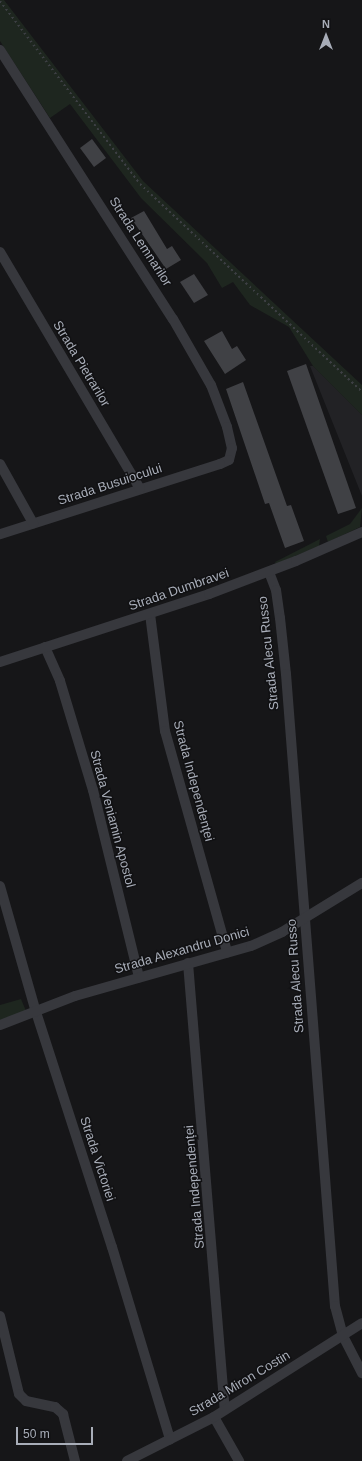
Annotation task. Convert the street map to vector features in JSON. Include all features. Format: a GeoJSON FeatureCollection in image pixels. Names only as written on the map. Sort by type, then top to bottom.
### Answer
{"type":"FeatureCollection","features":[{"type":"Feature","properties":{"kind":"street","name":"Strada Lemnarilor"},"geometry":{"type":"LineString","coordinates":[[0,50],[157,293],[211,385],[228,427],[232,448],[228,460]]}},
{"type":"Feature","properties":{"kind":"street","name":"Strada Pietrarilor"},"geometry":{"type":"LineString","coordinates":[[0,252],[140,489]]}},
{"type":"Feature","properties":{"kind":"street","name":"Strada Busuiocului"},"geometry":{"type":"LineString","coordinates":[[0,534],[220,464],[228,460]]}},
{"type":"Feature","properties":{"kind":"street"},"geometry":{"type":"LineString","coordinates":[[0,464],[33,523]]}},
{"type":"Feature","properties":{"kind":"street","name":"Strada Dumbravei"},"geometry":{"type":"LineString","coordinates":[[0,662],[150,614],[269,572],[362,532]]}},
{"type":"Feature","properties":{"kind":"street","name":"Strada Alecu Russo"},"geometry":{"type":"LineString","coordinates":[[269,572],[276,590],[280,618],[335,1306],[343,1336],[362,1373]]}},
{"type":"Feature","properties":{"kind":"street","name":"Strada Independenţei"},"geometry":{"type":"LineString","coordinates":[[150,614],[165,731],[228,952]]}},
{"type":"Feature","properties":{"kind":"street","name":"Strada Veniamin Apostol"},"geometry":{"type":"LineString","coordinates":[[45,647],[60,681],[94,790],[139,977]]}},
{"type":"Feature","properties":{"kind":"street","name":"Strada Alexandru Donici"},"geometry":{"type":"LineString","coordinates":[[0,1025],[74,996],[251,946],[282,932],[362,883]]}},
{"type":"Feature","properties":{"kind":"street","name":"Strada Victoriei"},"geometry":{"type":"LineString","coordinates":[[0,886],[36,1012],[112,1247],[170,1439]]}},
{"type":"Feature","properties":{"kind":"street","name":"Strada Independenței"},"geometry":{"type":"LineString","coordinates":[[188,963],[226,1409]]}},
{"type":"Feature","properties":{"kind":"street"},"geometry":{"type":"LineString","coordinates":[[0,1316],[19,1394],[26,1401],[55,1407],[63,1414],[75,1461]]}},
{"type":"Feature","properties":{"kind":"street","name":"Strada Miron Costin"},"geometry":{"type":"LineString","coordinates":[[127,1461],[141,1459],[170,1439],[214,1417],[362,1323]]}},
{"type":"Feature","properties":{"kind":"street"},"geometry":{"type":"LineString","coordinates":[[214,1417],[239,1461]]}},
{"type":"Feature","properties":{"kind":"path"},"geometry":{"type":"LineString","coordinates":[[0,2],[140,184],[362,392]]}},
{"type":"Feature","properties":{"kind":"shaded area"},"geometry":{"type":"Polygon","coordinates":[[[0,0],[4,0],[143,181],[362,385],[362,415],[313,366],[289,327],[250,305],[233,282],[222,288],[207,263],[141,198],[70,104],[50,118],[0,41],[0,0]]]}},
{"type":"Feature","properties":{"kind":"shaded area"},"geometry":{"type":"Polygon","coordinates":[[[310,366],[313,366],[362,415],[362,496],[310,366]]]}},
{"type":"Feature","properties":{"kind":"shaded area"},"geometry":{"type":"Polygon","coordinates":[[[362,508],[360,527],[328,542],[326,536],[350,524],[362,508]]]}},
{"type":"Feature","properties":{"kind":"shaded area"},"geometry":{"type":"Polygon","coordinates":[[[320,539],[319,546],[276,564],[275,562],[320,539]]]}},
{"type":"Feature","properties":{"kind":"shaded area"},"geometry":{"type":"Polygon","coordinates":[[[21,999],[26,1011],[0,1021],[0,1005],[21,999]]]}},
{"type":"Feature","properties":{"kind":"building"},"geometry":{"type":"Polygon","coordinates":[[[92,139],[106,158],[94,167],[80,148],[92,139]]]}},
{"type":"Feature","properties":{"kind":"building"},"geometry":{"type":"Polygon","coordinates":[[[144,211],[167,249],[172,246],[181,260],[166,269],[131,218],[144,211]]]}},
{"type":"Feature","properties":{"kind":"building"},"geometry":{"type":"Polygon","coordinates":[[[194,274],[208,295],[194,303],[180,282],[194,274]]]}},
{"type":"Feature","properties":{"kind":"building"},"geometry":{"type":"Polygon","coordinates":[[[222,331],[232,349],[237,346],[246,360],[225,374],[204,341],[222,331]]]}},
{"type":"Feature","properties":{"kind":"building"},"geometry":{"type":"Polygon","coordinates":[[[306,364],[356,508],[338,514],[287,371],[306,364]]]}},
{"type":"Feature","properties":{"kind":"building"},"geometry":{"type":"Polygon","coordinates":[[[243,382],[287,506],[291,505],[304,541],[285,548],[269,503],[265,504],[226,389],[243,382]]]}}]}
